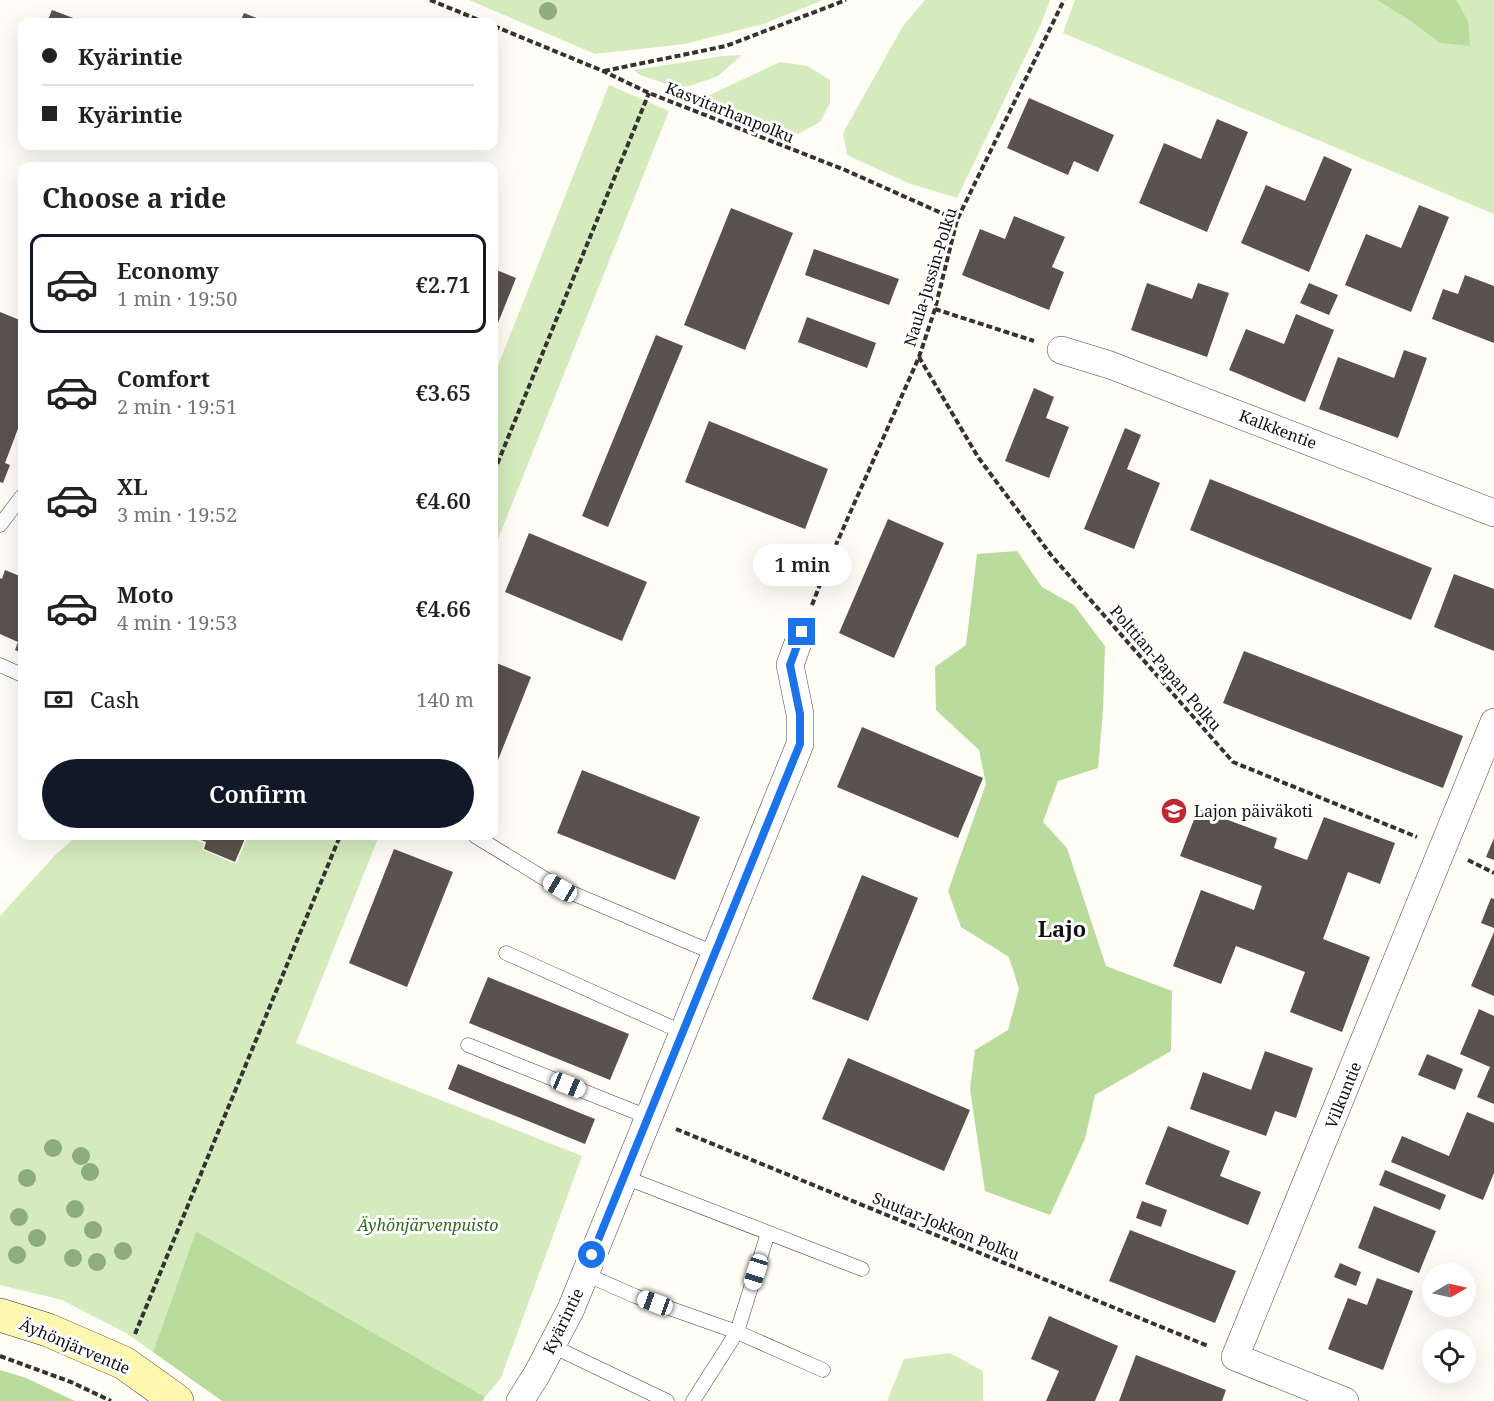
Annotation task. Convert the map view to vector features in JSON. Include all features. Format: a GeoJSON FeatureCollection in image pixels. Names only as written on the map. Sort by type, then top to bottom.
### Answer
{"type":"FeatureCollection","features":[{"type":"Feature","properties":{"kind":"main road","name":"Äyhönjärventie"},"geometry":{"type":"LineString","coordinates":[[0,1315],[48,1330],[124,1364],[177,1401]]}},
{"type":"Feature","properties":{"kind":"street","name":"Kalkkentie"},"geometry":{"type":"LineString","coordinates":[[1061,350],[1110,365],[1494,513]]}},
{"type":"Feature","properties":{"kind":"street","name":"Kyärintie"},"geometry":{"type":"LineString","coordinates":[[520,1401],[571,1309],[800,744],[800,714],[790,665],[802,632]]}},
{"type":"Feature","properties":{"kind":"street","name":"Vilkuntie"},"geometry":{"type":"LineString","coordinates":[[1235,1358],[1494,722]]}},
{"type":"Feature","properties":{"kind":"street"},"geometry":{"type":"LineString","coordinates":[[1235,1358],[1345,1401]]}},
{"type":"Feature","properties":{"kind":"lane"},"geometry":{"type":"LineString","coordinates":[[0,525],[18,501]]}},
{"type":"Feature","properties":{"kind":"lane"},"geometry":{"type":"LineString","coordinates":[[0,665],[18,673]]}},
{"type":"Feature","properties":{"kind":"lane"},"geometry":{"type":"LineString","coordinates":[[482,840],[560,888],[714,952]]}},
{"type":"Feature","properties":{"kind":"lane"},"geometry":{"type":"LineString","coordinates":[[506,953],[682,1032]]}},
{"type":"Feature","properties":{"kind":"lane"},"geometry":{"type":"LineString","coordinates":[[468,1046],[648,1117]]}},
{"type":"Feature","properties":{"kind":"lane"},"geometry":{"type":"LineString","coordinates":[[624,1176],[862,1269]]}},
{"type":"Feature","properties":{"kind":"lane"},"geometry":{"type":"LineString","coordinates":[[693,1401],[737,1332],[768,1233]]}},
{"type":"Feature","properties":{"kind":"lane"},"geometry":{"type":"LineString","coordinates":[[585,1274],[635,1296],[737,1332],[824,1370]]}},
{"type":"Feature","properties":{"kind":"lane"},"geometry":{"type":"LineString","coordinates":[[552,1346],[667,1401]]}},
{"type":"Feature","properties":{"kind":"path"},"geometry":{"type":"LineString","coordinates":[[430,0],[474,18]]}},
{"type":"Feature","properties":{"kind":"path"},"geometry":{"type":"LineString","coordinates":[[603,71],[726,46],[846,0]]}},
{"type":"Feature","properties":{"kind":"path","name":"Naula-Jussin-Polku"},"geometry":{"type":"LineString","coordinates":[[802,632],[831,556],[919,357],[935,309],[957,220],[1064,0]]}},
{"type":"Feature","properties":{"kind":"path","name":"Kasvitarhanpolku"},"geometry":{"type":"LineString","coordinates":[[498,29],[603,71],[649,93],[845,171],[957,220]]}},
{"type":"Feature","properties":{"kind":"path"},"geometry":{"type":"LineString","coordinates":[[498,462],[649,93]]}},
{"type":"Feature","properties":{"kind":"path"},"geometry":{"type":"LineString","coordinates":[[935,309],[1061,350]]}},
{"type":"Feature","properties":{"kind":"path","name":"Polttian-Papan Polku"},"geometry":{"type":"LineString","coordinates":[[919,357],[978,456],[1051,555],[1233,762],[1444,848],[1494,873]]}},
{"type":"Feature","properties":{"kind":"path"},"geometry":{"type":"LineString","coordinates":[[0,1356],[71,1382],[110,1400],[338,840]]}},
{"type":"Feature","properties":{"kind":"path","name":"Suutar-Jokkon Polku"},"geometry":{"type":"LineString","coordinates":[[648,1117],[1235,1358]]}},
{"type":"Feature","properties":{"kind":"green space"},"geometry":{"type":"Polygon","coordinates":[[[469,0],[823,0],[763,24],[685,44],[595,54],[469,0]]]}},
{"type":"Feature","properties":{"kind":"green space"},"geometry":{"type":"Polygon","coordinates":[[[925,0],[1050,0],[1041,24],[957,198],[908,183],[847,155],[843,133],[903,26],[925,0]]]}},
{"type":"Feature","properties":{"kind":"green space"},"geometry":{"type":"Polygon","coordinates":[[[1075,0],[1494,0],[1494,214],[1063,33],[1075,0]]]}},
{"type":"Feature","properties":{"kind":"green space"},"geometry":{"type":"Polygon","coordinates":[[[1377,0],[1456,0],[1468,21],[1470,46],[1440,43],[1411,21],[1377,0]]]}},
{"type":"Feature","properties":{"kind":"green space"},"geometry":{"type":"Polygon","coordinates":[[[742,55],[718,76],[690,86],[676,87],[640,75],[634,70],[723,56],[742,55]]]}},
{"type":"Feature","properties":{"kind":"green space"},"geometry":{"type":"Polygon","coordinates":[[[780,62],[808,66],[830,80],[830,103],[820,122],[798,134],[774,130],[701,99],[780,62]]]}},
{"type":"Feature","properties":{"kind":"green space"},"geometry":{"type":"Polygon","coordinates":[[[609,85],[669,111],[498,539],[498,366],[609,85]]]}},
{"type":"Feature","properties":{"kind":"green space"},"geometry":{"type":"Polygon","coordinates":[[[1017,551],[1042,587],[1074,605],[1105,646],[1098,768],[1058,781],[1043,822],[1067,848],[1106,966],[1172,991],[1171,1051],[1095,1095],[1085,1139],[1050,1215],[985,1191],[970,1089],[975,1050],[1008,1030],[1019,989],[1009,957],[961,927],[948,891],[986,784],[979,750],[936,710],[935,667],[966,645],[977,554],[1017,551]]]}},
{"type":"Feature","properties":{"kind":"green space","name":"Äyhönjärvenpuisto"},"geometry":{"type":"Polygon","coordinates":[[[72,840],[196,840],[204,843],[203,850],[236,864],[246,840],[377,840],[296,1043],[582,1156],[501,1378],[485,1397],[196,1231],[153,1352],[126,1333],[62,1300],[0,1285],[0,916],[55,855],[72,840]]]}},
{"type":"Feature","properties":{"kind":"green space"},"geometry":{"type":"Polygon","coordinates":[[[196,1231],[485,1397],[483,1401],[222,1401],[153,1352],[196,1231]]]}},
{"type":"Feature","properties":{"kind":"green space"},"geometry":{"type":"Polygon","coordinates":[[[950,1353],[983,1371],[983,1401],[887,1401],[904,1359],[950,1353]]]}},
{"type":"Feature","properties":{"kind":"green space"},"geometry":{"type":"Polygon","coordinates":[[[0,1370],[26,1378],[75,1401],[0,1401],[0,1370]]]}},
{"type":"Feature","properties":{"kind":"building"},"geometry":{"type":"Polygon","coordinates":[[[52,10],[73,18],[49,18],[52,10]]]}},
{"type":"Feature","properties":{"kind":"building"},"geometry":{"type":"Polygon","coordinates":[[[244,13],[257,18],[242,18],[244,13]]]}},
{"type":"Feature","properties":{"kind":"building"},"geometry":{"type":"Polygon","coordinates":[[[1029,98],[1114,135],[1098,172],[1074,161],[1068,175],[1007,148],[1029,98]]]}},
{"type":"Feature","properties":{"kind":"building"},"geometry":{"type":"Polygon","coordinates":[[[1217,119],[1248,132],[1207,232],[1139,203],[1164,143],[1201,159],[1217,119]]]}},
{"type":"Feature","properties":{"kind":"building"},"geometry":{"type":"Polygon","coordinates":[[[1324,156],[1352,169],[1309,272],[1241,243],[1266,185],[1305,201],[1324,156]]]}},
{"type":"Feature","properties":{"kind":"building"},"geometry":{"type":"Polygon","coordinates":[[[1419,205],[1449,217],[1411,312],[1345,285],[1366,234],[1401,248],[1419,205]]]}},
{"type":"Feature","properties":{"kind":"building"},"geometry":{"type":"Polygon","coordinates":[[[731,208],[793,233],[745,350],[684,325],[731,208]]]}},
{"type":"Feature","properties":{"kind":"building"},"geometry":{"type":"Polygon","coordinates":[[[1014,216],[1065,237],[1052,267],[1064,272],[1049,310],[962,275],[980,229],[1005,239],[1014,216]]]}},
{"type":"Feature","properties":{"kind":"building"},"geometry":{"type":"Polygon","coordinates":[[[814,249],[899,279],[889,305],[805,275],[814,249]]]}},
{"type":"Feature","properties":{"kind":"building"},"geometry":{"type":"Polygon","coordinates":[[[498,271],[516,278],[498,323],[498,271]]]}},
{"type":"Feature","properties":{"kind":"building"},"geometry":{"type":"Polygon","coordinates":[[[1465,275],[1494,286],[1494,343],[1432,319],[1443,289],[1458,294],[1465,275]]]}},
{"type":"Feature","properties":{"kind":"building"},"geometry":{"type":"Polygon","coordinates":[[[1147,283],[1192,299],[1198,283],[1229,293],[1207,357],[1131,330],[1147,283]]]}},
{"type":"Feature","properties":{"kind":"building"},"geometry":{"type":"Polygon","coordinates":[[[1309,283],[1338,295],[1329,315],[1300,303],[1309,283]]]}},
{"type":"Feature","properties":{"kind":"building"},"geometry":{"type":"Polygon","coordinates":[[[0,312],[18,319],[18,429],[5,463],[10,465],[3,483],[0,482],[0,312]]]}},
{"type":"Feature","properties":{"kind":"building"},"geometry":{"type":"Polygon","coordinates":[[[1296,314],[1334,330],[1305,402],[1229,370],[1246,329],[1284,344],[1296,314]]]}},
{"type":"Feature","properties":{"kind":"building"},"geometry":{"type":"Polygon","coordinates":[[[807,317],[876,343],[867,368],[798,342],[807,317]]]}},
{"type":"Feature","properties":{"kind":"building"},"geometry":{"type":"Polygon","coordinates":[[[656,335],[683,346],[608,527],[582,516],[656,335]]]}},
{"type":"Feature","properties":{"kind":"building"},"geometry":{"type":"Polygon","coordinates":[[[1404,350],[1427,358],[1398,438],[1319,409],[1338,357],[1394,378],[1404,350]]]}},
{"type":"Feature","properties":{"kind":"building"},"geometry":{"type":"Polygon","coordinates":[[[1034,388],[1054,397],[1046,418],[1069,427],[1049,478],[1005,461],[1034,388]]]}},
{"type":"Feature","properties":{"kind":"building"},"geometry":{"type":"Polygon","coordinates":[[[709,421],[828,469],[805,529],[685,482],[709,421]]]}},
{"type":"Feature","properties":{"kind":"building"},"geometry":{"type":"Polygon","coordinates":[[[1125,428],[1141,435],[1127,469],[1160,483],[1134,549],[1084,529],[1125,428]]]}},
{"type":"Feature","properties":{"kind":"building"},"geometry":{"type":"Polygon","coordinates":[[[1210,479],[1432,568],[1411,620],[1190,530],[1210,479]]]}},
{"type":"Feature","properties":{"kind":"building"},"geometry":{"type":"Polygon","coordinates":[[[888,519],[944,543],[894,658],[839,633],[888,519]]]}},
{"type":"Feature","properties":{"kind":"building"},"geometry":{"type":"Polygon","coordinates":[[[529,533],[647,582],[622,641],[505,592],[529,533]]]}},
{"type":"Feature","properties":{"kind":"building"},"geometry":{"type":"Polygon","coordinates":[[[5,570],[18,575],[18,642],[0,634],[0,578],[2,579],[5,570]]]}},
{"type":"Feature","properties":{"kind":"building"},"geometry":{"type":"Polygon","coordinates":[[[1454,574],[1494,589],[1494,651],[1434,627],[1454,574]]]}},
{"type":"Feature","properties":{"kind":"building"},"geometry":{"type":"Polygon","coordinates":[[[1244,651],[1463,736],[1443,788],[1223,703],[1244,651]]]}},
{"type":"Feature","properties":{"kind":"building"},"geometry":{"type":"Polygon","coordinates":[[[498,664],[531,677],[498,760],[498,664]]]}},
{"type":"Feature","properties":{"kind":"building"},"geometry":{"type":"Polygon","coordinates":[[[862,727],[983,778],[958,838],[837,787],[862,727]]]}},
{"type":"Feature","properties":{"kind":"building"},"geometry":{"type":"Polygon","coordinates":[[[582,770],[700,817],[675,880],[557,833],[582,770]]]}},
{"type":"Feature","properties":{"kind":"building"},"geometry":{"type":"Polygon","coordinates":[[[1198,809],[1277,838],[1274,848],[1307,860],[1324,817],[1395,843],[1380,884],[1348,872],[1323,939],[1370,957],[1342,1032],[1290,1012],[1305,972],[1236,946],[1221,984],[1173,966],[1201,890],[1254,910],[1262,886],[1180,856],[1198,809]]]}},
{"type":"Feature","properties":{"kind":"building"},"geometry":{"type":"Polygon","coordinates":[[[1494,838],[1494,860],[1486,857],[1494,838]]]}},
{"type":"Feature","properties":{"kind":"building"},"geometry":{"type":"Polygon","coordinates":[[[201,840],[244,840],[235,862],[204,849],[206,842],[201,840]]]}},
{"type":"Feature","properties":{"kind":"building"},"geometry":{"type":"Polygon","coordinates":[[[394,849],[453,872],[407,987],[349,963],[394,849]]]}},
{"type":"Feature","properties":{"kind":"building"},"geometry":{"type":"Polygon","coordinates":[[[862,875],[918,898],[868,1021],[812,999],[862,875]]]}},
{"type":"Feature","properties":{"kind":"building"},"geometry":{"type":"Polygon","coordinates":[[[1491,898],[1494,899],[1494,928],[1481,923],[1491,898]]]}},
{"type":"Feature","properties":{"kind":"building"},"geometry":{"type":"Polygon","coordinates":[[[1494,932],[1494,996],[1471,986],[1494,932]]]}},
{"type":"Feature","properties":{"kind":"building"},"geometry":{"type":"Polygon","coordinates":[[[488,977],[629,1034],[610,1080],[469,1023],[488,977]]]}},
{"type":"Feature","properties":{"kind":"building"},"geometry":{"type":"Polygon","coordinates":[[[1479,1009],[1494,1016],[1494,1104],[1477,1097],[1490,1067],[1460,1054],[1479,1009]]]}},
{"type":"Feature","properties":{"kind":"building"},"geometry":{"type":"Polygon","coordinates":[[[1265,1051],[1313,1068],[1296,1118],[1275,1111],[1266,1136],[1190,1109],[1203,1072],[1251,1090],[1265,1051]]]}},
{"type":"Feature","properties":{"kind":"building"},"geometry":{"type":"Polygon","coordinates":[[[1427,1054],[1463,1069],[1455,1090],[1418,1075],[1427,1054]]]}},
{"type":"Feature","properties":{"kind":"building"},"geometry":{"type":"Polygon","coordinates":[[[848,1058],[970,1110],[944,1171],[822,1119],[848,1058]]]}},
{"type":"Feature","properties":{"kind":"building"},"geometry":{"type":"Polygon","coordinates":[[[458,1064],[595,1119],[585,1144],[448,1089],[458,1064]]]}},
{"type":"Feature","properties":{"kind":"building"},"geometry":{"type":"Polygon","coordinates":[[[1467,1112],[1494,1123],[1494,1173],[1483,1200],[1391,1162],[1402,1136],[1449,1156],[1467,1112]]]}},
{"type":"Feature","properties":{"kind":"building"},"geometry":{"type":"Polygon","coordinates":[[[1168,1126],[1230,1151],[1220,1176],[1261,1192],[1248,1225],[1145,1184],[1168,1126]]]}},
{"type":"Feature","properties":{"kind":"building"},"geometry":{"type":"Polygon","coordinates":[[[1385,1170],[1446,1195],[1440,1210],[1379,1185],[1385,1170]]]}},
{"type":"Feature","properties":{"kind":"building"},"geometry":{"type":"Polygon","coordinates":[[[1142,1201],[1167,1210],[1161,1227],[1136,1218],[1142,1201]]]}},
{"type":"Feature","properties":{"kind":"building"},"geometry":{"type":"Polygon","coordinates":[[[1374,1206],[1436,1231],[1419,1273],[1358,1248],[1374,1206]]]}},
{"type":"Feature","properties":{"kind":"building"},"geometry":{"type":"Polygon","coordinates":[[[1130,1230],[1236,1271],[1215,1323],[1109,1281],[1130,1230]]]}},
{"type":"Feature","properties":{"kind":"building"},"geometry":{"type":"Polygon","coordinates":[[[1340,1263],[1361,1272],[1356,1286],[1334,1277],[1340,1263]]]}},
{"type":"Feature","properties":{"kind":"building"},"geometry":{"type":"Polygon","coordinates":[[[1377,1278],[1413,1291],[1383,1370],[1328,1349],[1348,1298],[1367,1305],[1377,1278]]]}},
{"type":"Feature","properties":{"kind":"building"},"geometry":{"type":"Polygon","coordinates":[[[1049,1316],[1118,1346],[1095,1401],[1046,1401],[1059,1371],[1031,1359],[1049,1316]]]}},
{"type":"Feature","properties":{"kind":"building"},"geometry":{"type":"Polygon","coordinates":[[[1136,1355],[1226,1390],[1222,1401],[1119,1401],[1136,1355]]]}},
{"type":"Feature","properties":{"kind":"place","name":"Lajon päiväkoti"},"geometry":{"type":"Point","coordinates":[1174,811]}},
{"type":"Feature","properties":{"kind":"district","name":"Lajo"},"geometry":{"type":"Point","coordinates":[1062,928]}},
{"type":"Feature","properties":{"kind":"route"},"geometry":{"type":"LineString","coordinates":[[592,1255],[800,744],[800,714],[790,665],[802,632]]}}]}
